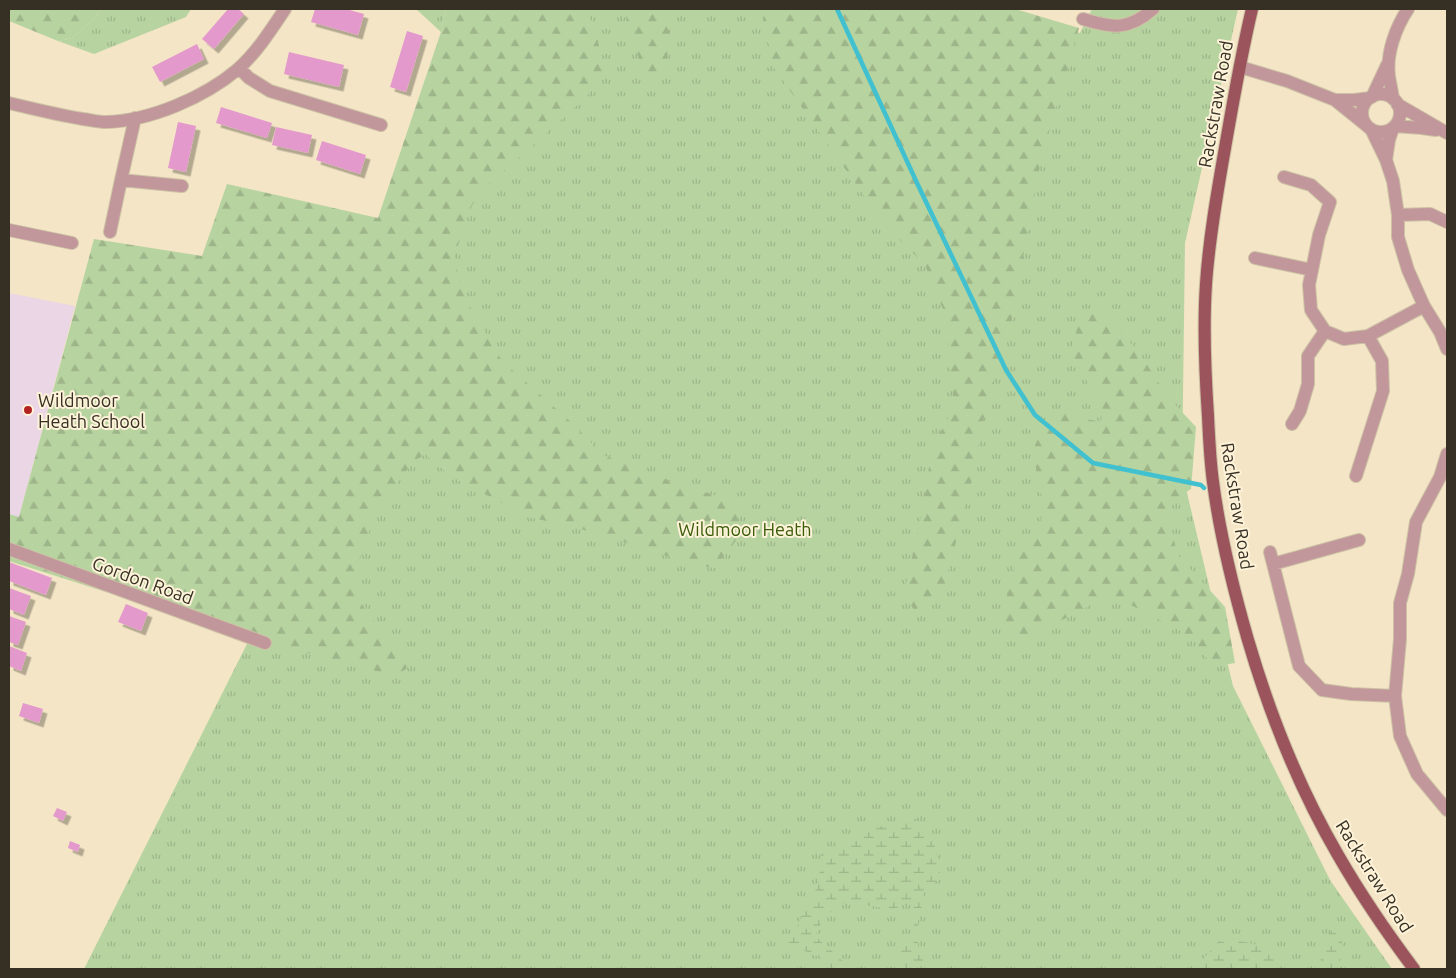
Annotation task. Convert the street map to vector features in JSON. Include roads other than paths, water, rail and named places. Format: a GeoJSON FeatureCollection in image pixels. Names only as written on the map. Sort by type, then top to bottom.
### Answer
{"type":"FeatureCollection","features":[{"type":"Feature","properties":{"kind":"main road","name":"Rackstraw Road"},"geometry":{"type":"LineString","coordinates":[[1252,9],[1211,236],[1206,283],[1205,373],[1213,480],[1226,556],[1238,605],[1259,676],[1275,721],[1302,786],[1342,861],[1374,912],[1414,969]]}},
{"type":"Feature","properties":{"kind":"street"},"geometry":{"type":"LineString","coordinates":[[9,104],[106,122],[163,111],[206,92],[239,68],[264,41],[285,9]]}},
{"type":"Feature","properties":{"kind":"street"},"geometry":{"type":"LineString","coordinates":[[1083,19],[1106,25],[1126,25],[1139,20],[1153,9]]}},
{"type":"Feature","properties":{"kind":"street"},"geometry":{"type":"LineString","coordinates":[[1386,160],[1394,127],[1400,115],[1388,74],[1389,60],[1396,31],[1408,9]]}},
{"type":"Feature","properties":{"kind":"street"},"geometry":{"type":"LineString","coordinates":[[1389,60],[1371,98],[1363,108],[1363,120],[1386,160],[1393,181],[1398,215],[1398,237],[1408,270],[1424,306],[1440,332],[1447,349]]}},
{"type":"Feature","properties":{"kind":"street"},"geometry":{"type":"LineString","coordinates":[[1240,67],[1287,81],[1334,100],[1368,127],[1382,132],[1394,127],[1422,128],[1447,134]]}},
{"type":"Feature","properties":{"kind":"street"},"geometry":{"type":"LineString","coordinates":[[239,68],[249,78],[270,91],[381,125]]}},
{"type":"Feature","properties":{"kind":"street"},"geometry":{"type":"LineString","coordinates":[[1334,100],[1371,98],[1382,94],[1447,134]]}},
{"type":"Feature","properties":{"kind":"street"},"geometry":{"type":"LineString","coordinates":[[110,232],[134,118]]}},
{"type":"Feature","properties":{"kind":"street"},"geometry":{"type":"LineString","coordinates":[[1284,177],[1311,184],[1330,202],[1319,235],[1309,285],[1311,310],[1325,331],[1344,339],[1368,336],[1424,306]]}},
{"type":"Feature","properties":{"kind":"street"},"geometry":{"type":"LineString","coordinates":[[121,180],[182,186]]}},
{"type":"Feature","properties":{"kind":"street"},"geometry":{"type":"LineString","coordinates":[[1398,215],[1430,214],[1447,222]]}},
{"type":"Feature","properties":{"kind":"street"},"geometry":{"type":"LineString","coordinates":[[9,230],[72,242]]}},
{"type":"Feature","properties":{"kind":"street"},"geometry":{"type":"LineString","coordinates":[[1255,258],[1312,270]]}},
{"type":"Feature","properties":{"kind":"street"},"geometry":{"type":"LineString","coordinates":[[1292,424],[1300,411],[1308,384],[1308,356],[1325,331]]}},
{"type":"Feature","properties":{"kind":"street"},"geometry":{"type":"LineString","coordinates":[[1356,476],[1383,391],[1382,361],[1368,336]]}},
{"type":"Feature","properties":{"kind":"street"},"geometry":{"type":"LineString","coordinates":[[1447,454],[1440,476],[1416,522],[1408,574],[1400,603],[1400,639],[1395,696],[1400,736],[1417,774],[1447,810]]}},
{"type":"Feature","properties":{"kind":"street"},"geometry":{"type":"LineString","coordinates":[[1359,540],[1272,558],[1299,666],[1322,690],[1351,694],[1395,696]]}},
{"type":"Feature","properties":{"kind":"street","name":"Gordon Road"},"geometry":{"type":"LineString","coordinates":[[9,550],[265,643]]}},
{"type":"Feature","properties":{"kind":"waterway"},"geometry":{"type":"LineString","coordinates":[[837,9],[1006,370],[1035,415],[1093,463],[1201,485],[1204,488]]}},
{"type":"Feature","properties":{"kind":"place","name":"Wildmoor Heath School"},"geometry":{"type":"Point","coordinates":[28,410]}},
{"type":"Feature","properties":{"kind":"park label","name":"Wildmoor Heath"},"geometry":{"type":"Point","coordinates":[745,529]}}]}
